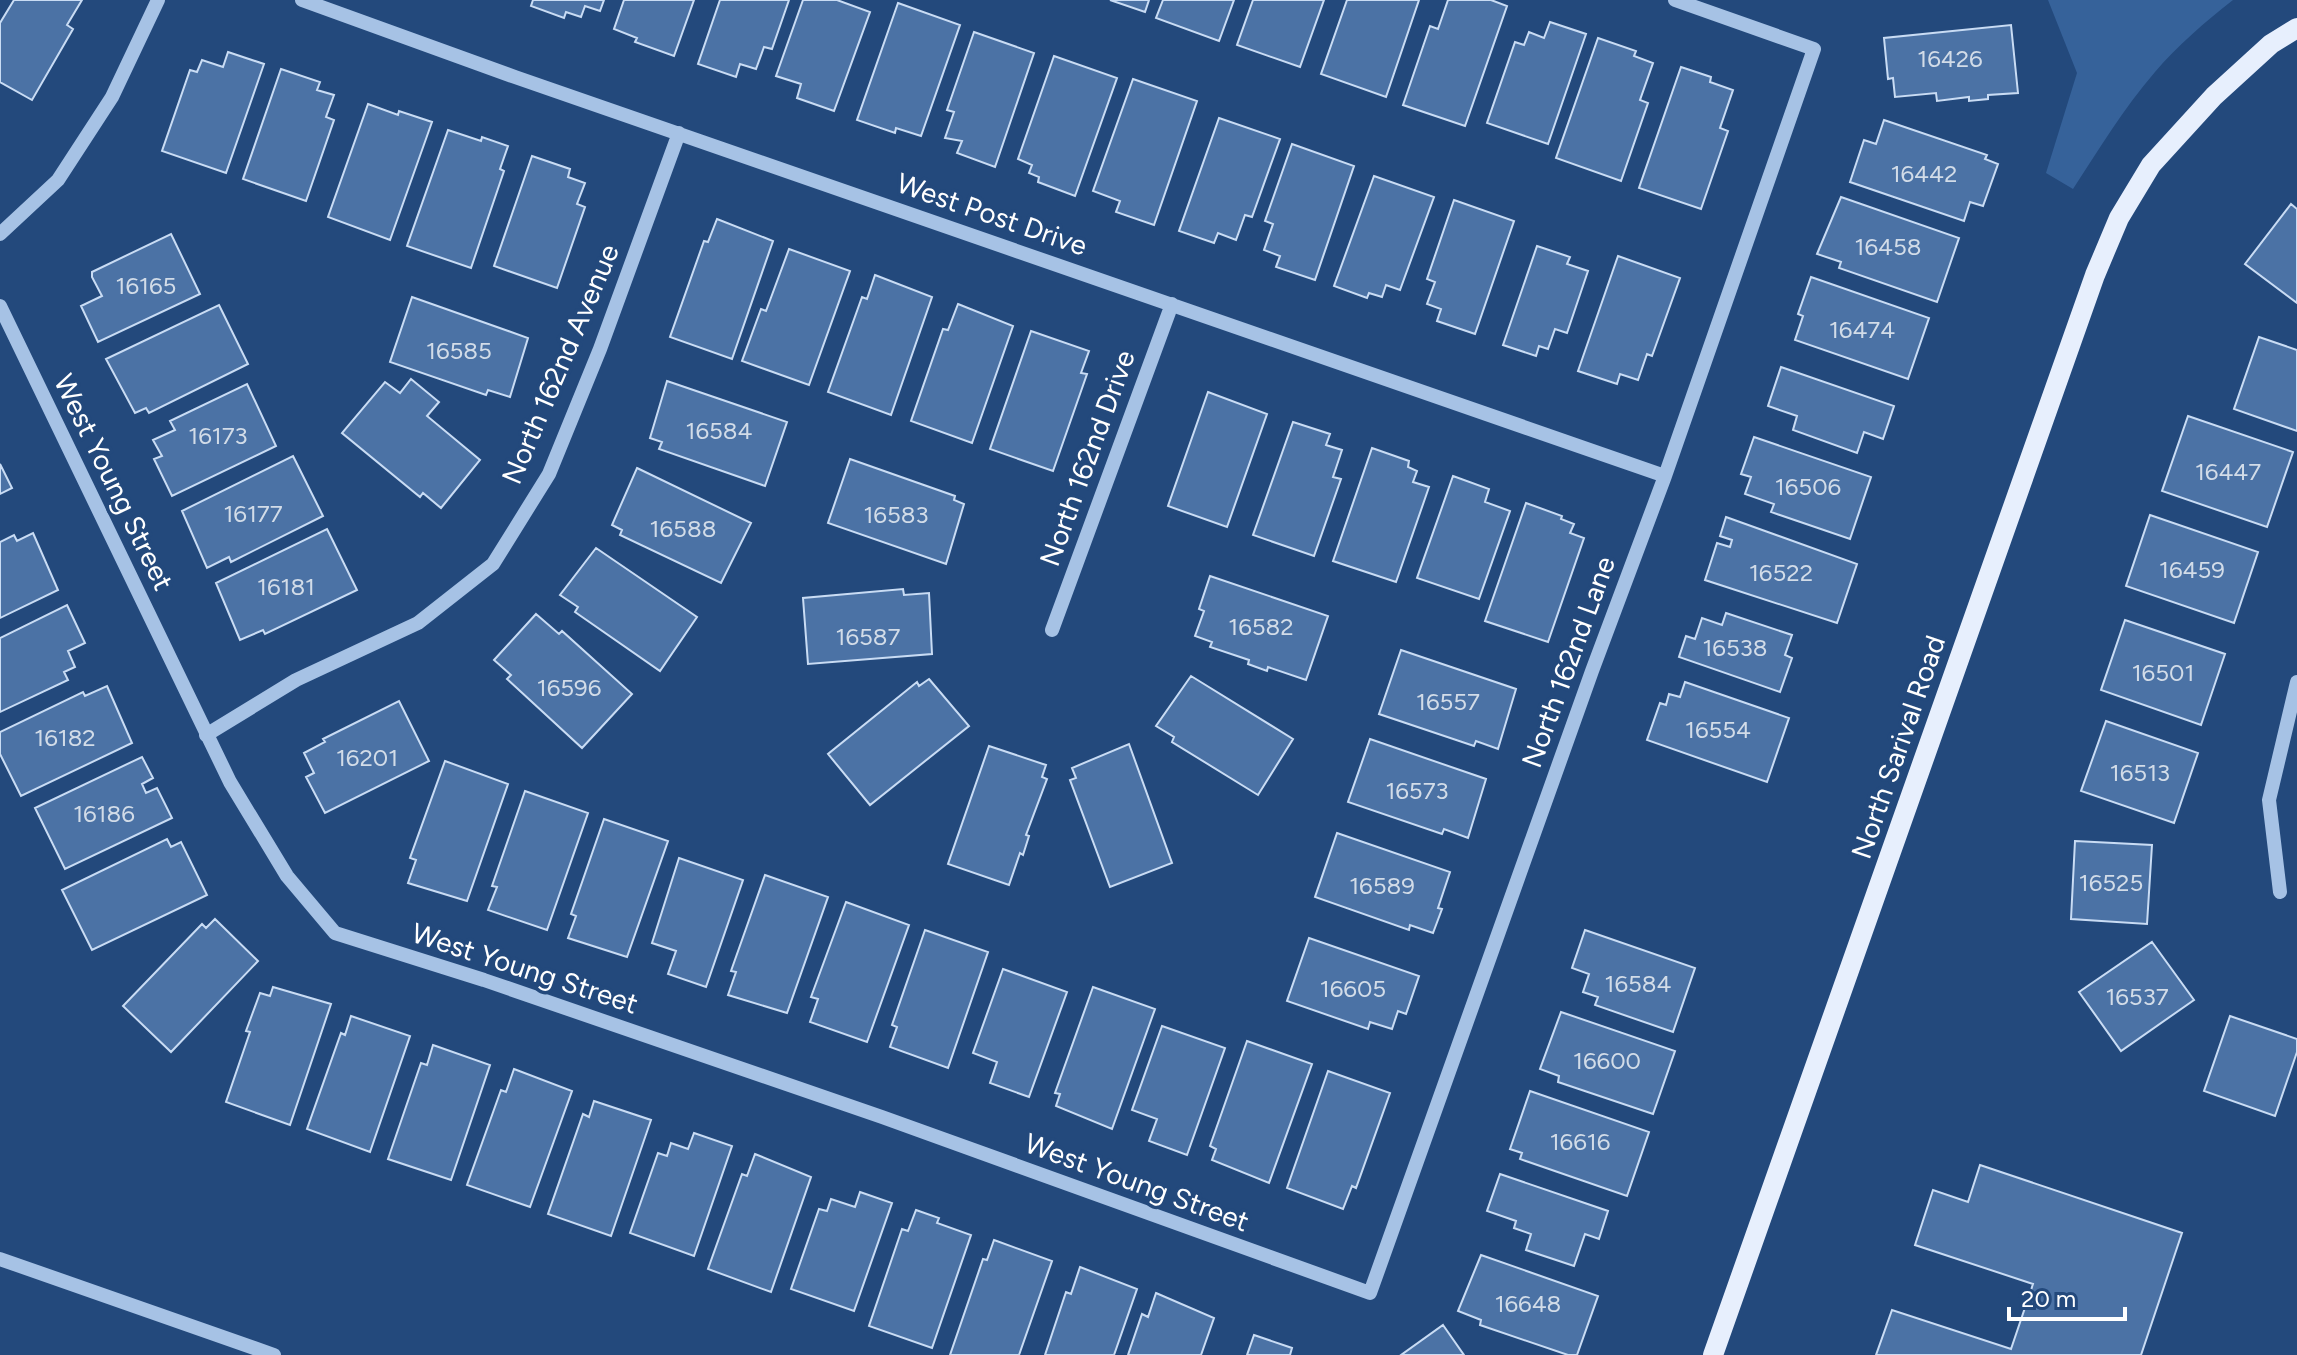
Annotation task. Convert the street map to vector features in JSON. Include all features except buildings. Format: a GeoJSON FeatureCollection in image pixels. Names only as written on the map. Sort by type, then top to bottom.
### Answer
{"type":"FeatureCollection","features":[{"type":"Feature","properties":{"kind":"main road","name":"North Sarival Road"},"geometry":{"type":"LineString","coordinates":[[1713,1355],[2095,275],[2119,218],[2151,165],[2214,96],[2271,44],[2297,28]]}},
{"type":"Feature","properties":{"kind":"street"},"geometry":{"type":"LineString","coordinates":[[0,234],[58,180],[112,97],[158,0]]}},
{"type":"Feature","properties":{"kind":"street","name":"West Post Drive"},"geometry":{"type":"LineString","coordinates":[[302,0],[515,77],[1665,476]]}},
{"type":"Feature","properties":{"kind":"street","name":"North 162nd Lane"},"geometry":{"type":"LineString","coordinates":[[1370,1293],[1592,671],[1665,476],[1814,49],[1675,0]]}},
{"type":"Feature","properties":{"kind":"street","name":"North 162nd Avenue"},"geometry":{"type":"LineString","coordinates":[[206,735],[296,680],[418,623],[493,564],[549,474],[600,349],[679,133]]}},
{"type":"Feature","properties":{"kind":"street","name":"North 162nd Drive"},"geometry":{"type":"LineString","coordinates":[[1052,630],[1172,304]]}},
{"type":"Feature","properties":{"kind":"street","name":"West Young Street"},"geometry":{"type":"LineString","coordinates":[[0,306],[230,782],[287,876],[335,933],[484,980],[868,1112],[1370,1293]]}},
{"type":"Feature","properties":{"kind":"street"},"geometry":{"type":"LineString","coordinates":[[2280,892],[2269,800],[2297,682]]}},
{"type":"Feature","properties":{"kind":"street"},"geometry":{"type":"LineString","coordinates":[[0,1259],[274,1355]]}},
{"type":"Feature","properties":{"kind":"shaded area"},"geometry":{"type":"Polygon","coordinates":[[[2048,0],[2233,0],[2192,34],[2155,72],[2122,114],[2073,189],[2046,173],[2077,73],[2048,0]]]}}]}
